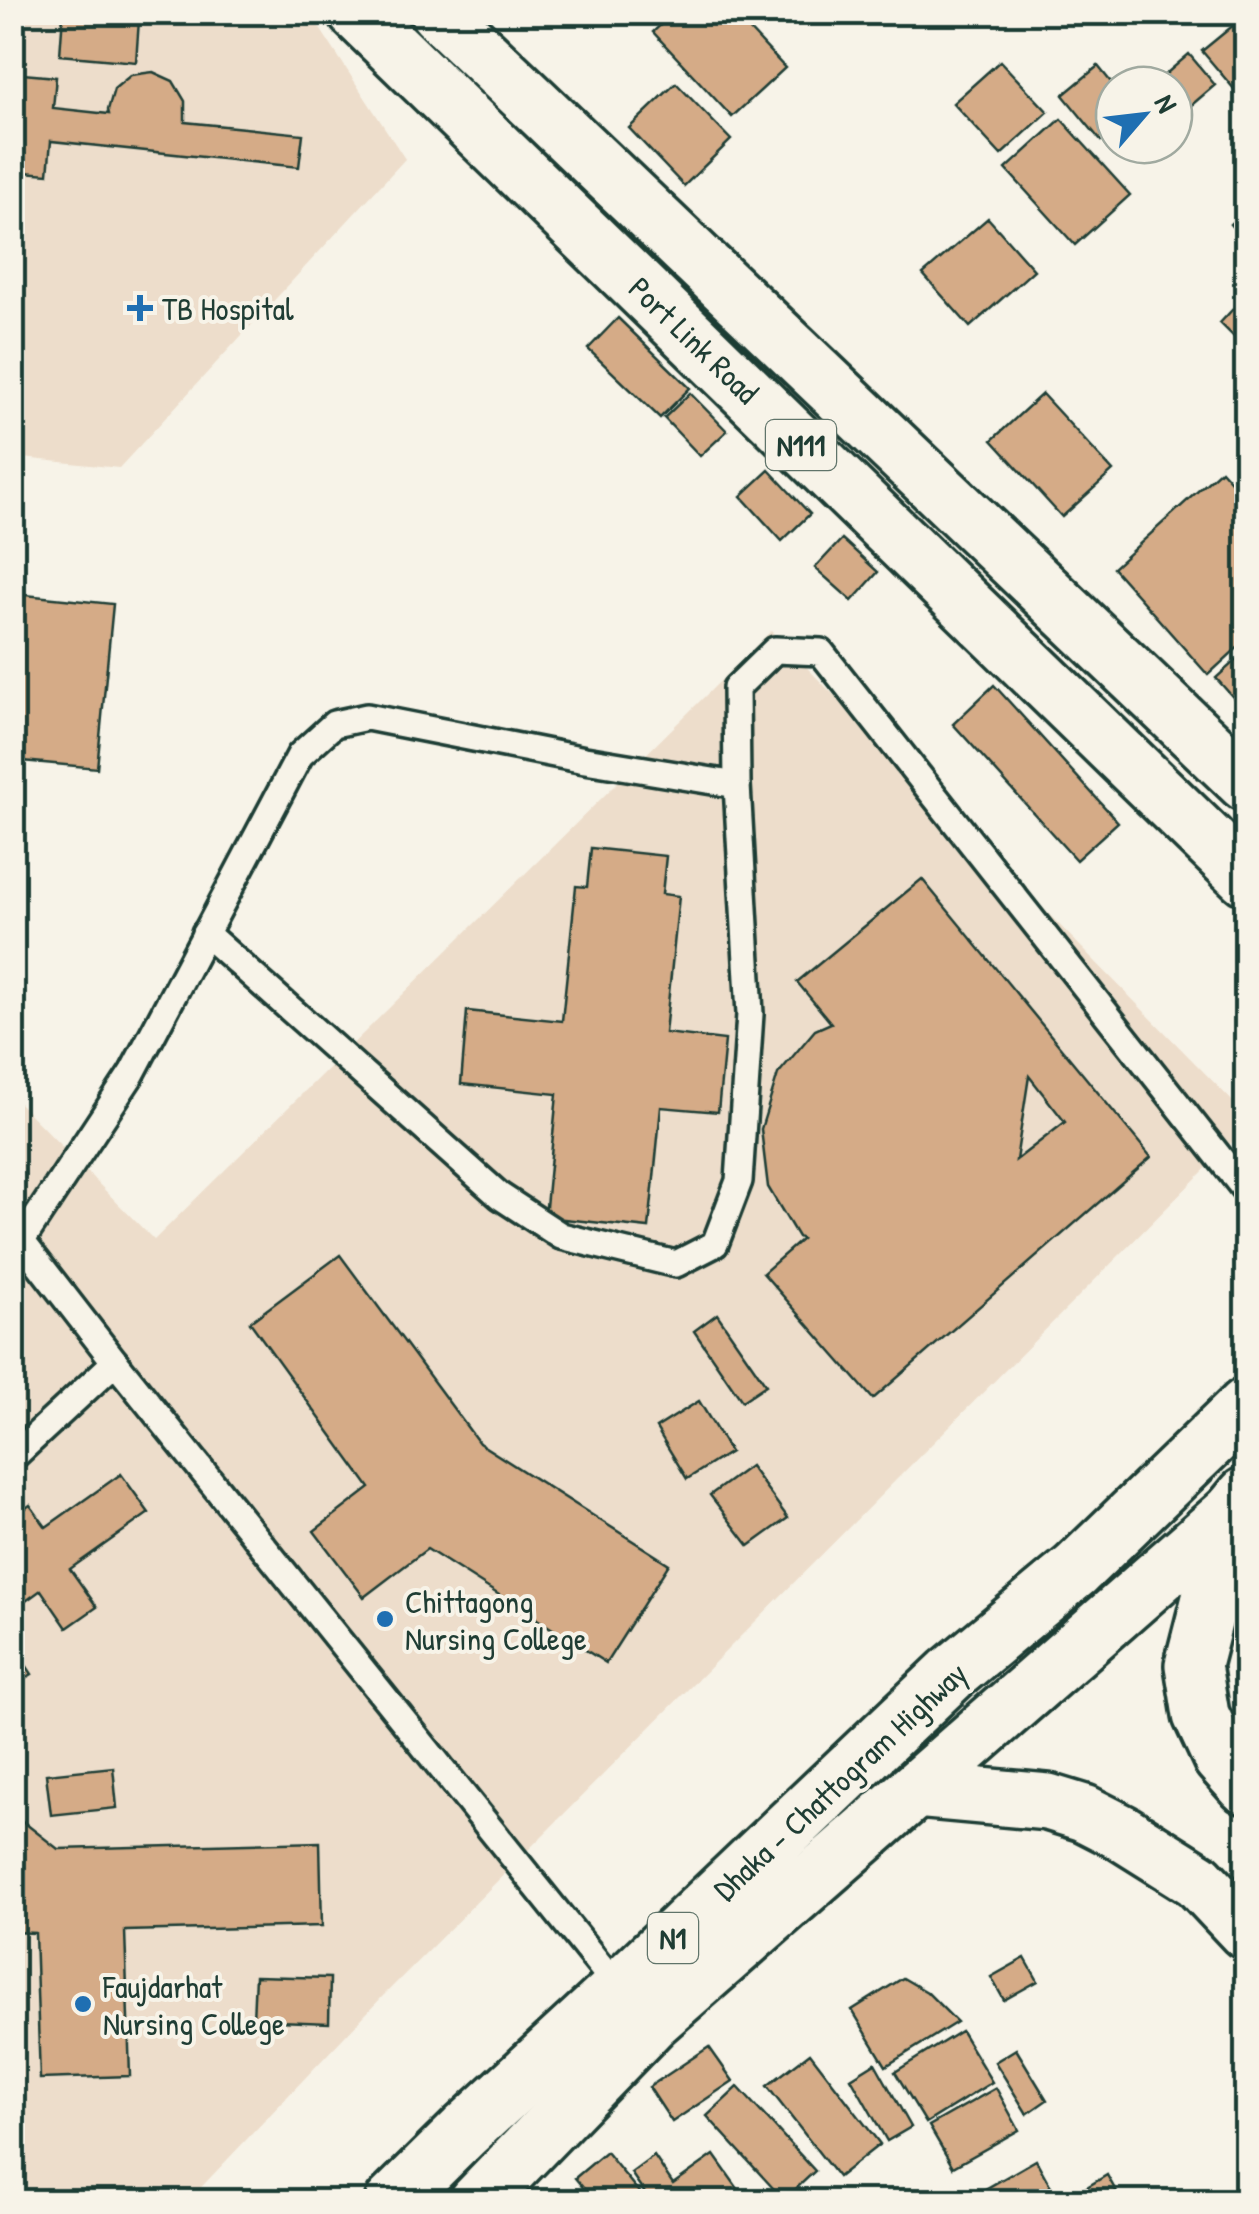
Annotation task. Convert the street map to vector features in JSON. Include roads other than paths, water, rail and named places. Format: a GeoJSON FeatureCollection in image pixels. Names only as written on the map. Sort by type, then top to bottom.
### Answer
{"type":"FeatureCollection","features":[{"type":"Feature","properties":{"kind":"main road","name":"Port Link Road"},"geometry":{"type":"LineString","coordinates":[[356,12],[1246,878]]}},
{"type":"Feature","properties":{"kind":"main road","name":"Port Link Road"},"geometry":{"type":"LineString","coordinates":[[438,12],[1246,783]]}},
{"type":"Feature","properties":{"kind":"main road","name":"Dhaka - Chattogram Highway"},"geometry":{"type":"LineString","coordinates":[[393,2202],[951,1674],[1076,1570],[1232,1420],[1246,1384]]}},
{"type":"Feature","properties":{"kind":"main road","name":"Dhaka - Chattogram Highway"},"geometry":{"type":"LineString","coordinates":[[477,2202],[653,2020],[1239,1504]]}},
{"type":"Feature","properties":{"kind":"main road"},"geometry":{"type":"LineString","coordinates":[[1239,1504],[1192,1664],[1201,1715],[1221,1758],[1246,1786]]}},
{"type":"Feature","properties":{"kind":"main road"},"geometry":{"type":"LineString","coordinates":[[916,1790],[1048,1802],[1084,1814],[1123,1833],[1198,1880],[1246,1931]]}},
{"type":"Feature","properties":{"kind":"lane"},"geometry":{"type":"LineString","coordinates":[[205,934],[500,1196],[561,1236],[676,1264],[716,1244],[740,1181],[750,1014],[737,785],[736,688],[775,650],[821,652],[1246,1192]]}},
{"type":"Feature","properties":{"kind":"lane"},"geometry":{"type":"LineString","coordinates":[[619,1989],[115,1362],[17,1234],[132,1072],[300,755],[334,724],[367,717],[737,785]]}},
{"type":"Feature","properties":{"kind":"lane"},"geometry":{"type":"LineString","coordinates":[[12,1458],[115,1362]]}},
{"type":"Feature","properties":{"kind":"place","name":"TB Hospital"},"geometry":{"type":"Point","coordinates":[140,308]}},
{"type":"Feature","properties":{"kind":"place","name":"Chittagong Nursing College"},"geometry":{"type":"Point","coordinates":[385,1619]}},
{"type":"Feature","properties":{"kind":"place","name":"Faujdarhat Nursing College"},"geometry":{"type":"Point","coordinates":[83,2004]}}]}
